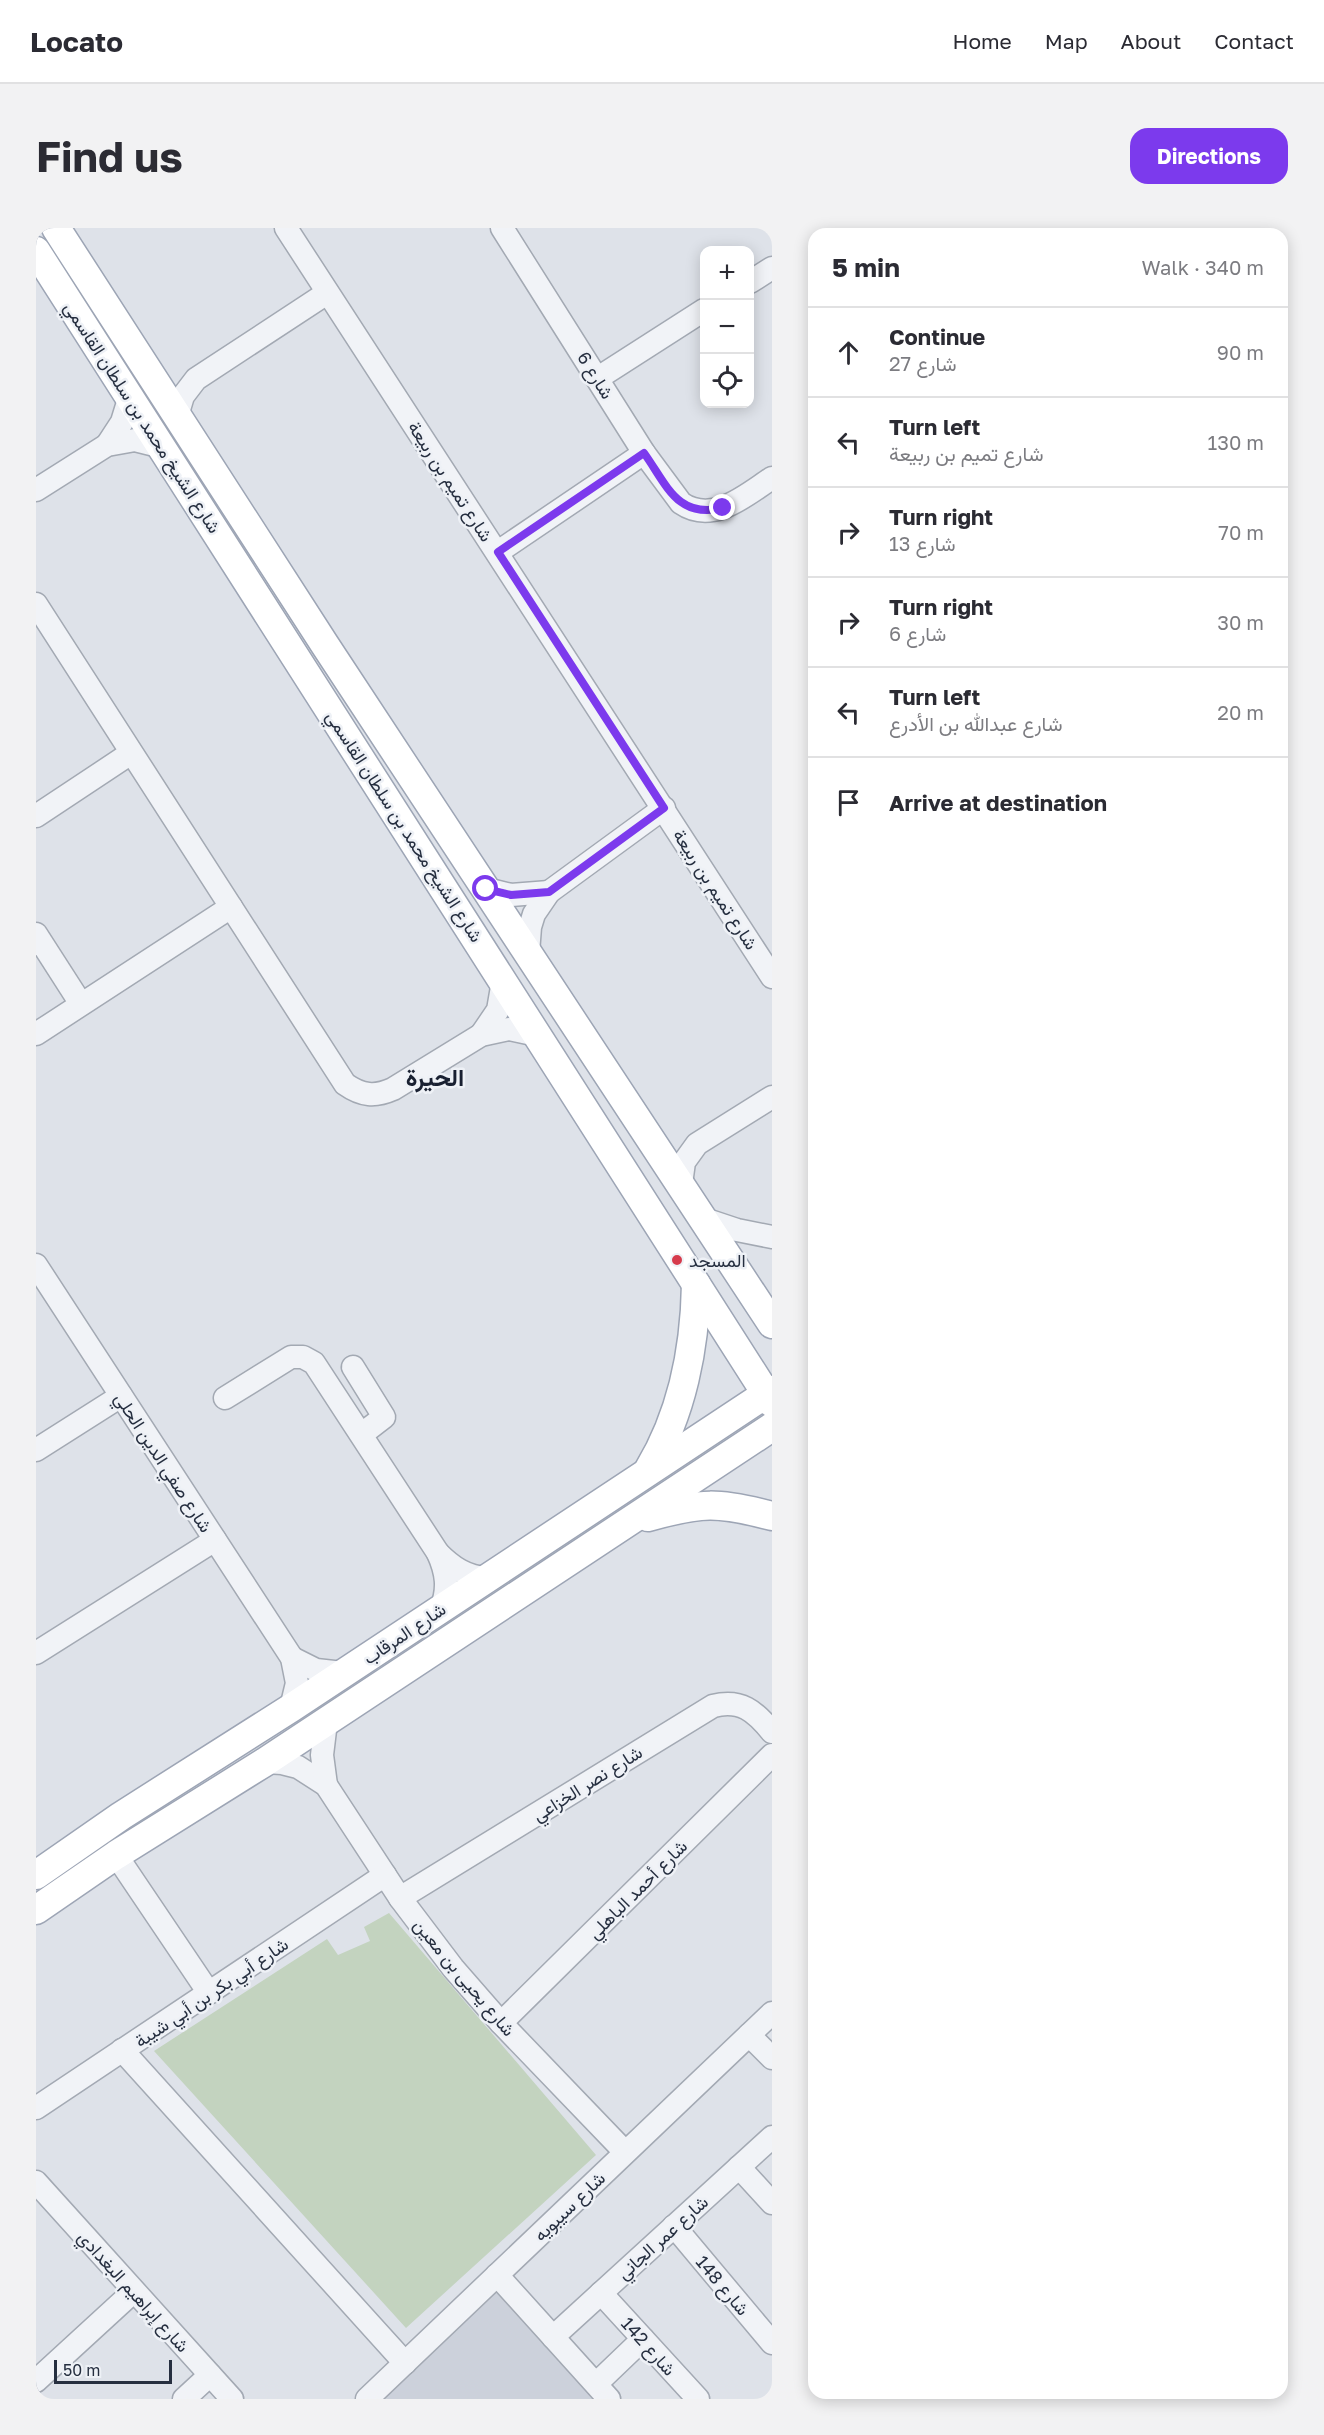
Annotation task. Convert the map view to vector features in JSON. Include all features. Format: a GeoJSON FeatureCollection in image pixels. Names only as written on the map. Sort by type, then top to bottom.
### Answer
{"type":"FeatureCollection","features":[{"type":"Feature","properties":{"kind":"main road","name":"شارع الشيخ محمد بن سلطان القاسمي"},"geometry":{"type":"LineString","coordinates":[[56,228],[325,645],[772,1324]]}},
{"type":"Feature","properties":{"kind":"main road","name":"شارع الشيخ محمد بن سلطان القاسمي"},"geometry":{"type":"LineString","coordinates":[[36,251],[696,1284],[770,1395]]}},
{"type":"Feature","properties":{"kind":"main road"},"geometry":{"type":"LineString","coordinates":[[258,596],[263,585],[275,587],[306,633],[325,645]]}},
{"type":"Feature","properties":{"kind":"main road"},"geometry":{"type":"LineString","coordinates":[[729,1258],[748,1272],[772,1284]]}},
{"type":"Feature","properties":{"kind":"main road"},"geometry":{"type":"LineString","coordinates":[[646,1473],[669,1429],[685,1374],[692,1343],[696,1284]]}},
{"type":"Feature","properties":{"kind":"main road","name":"شارع المرقاب"},"geometry":{"type":"LineString","coordinates":[[36,1875],[177,1779],[291,1708],[646,1473],[770,1395]]}},
{"type":"Feature","properties":{"kind":"main road","name":"شارع المرقاب"},"geometry":{"type":"LineString","coordinates":[[36,1910],[326,1722],[772,1427]]}},
{"type":"Feature","properties":{"kind":"main road"},"geometry":{"type":"LineString","coordinates":[[623,1525],[699,1505],[736,1507],[772,1516]]}},
{"type":"Feature","properties":{"kind":"street","name":"شارع تميم بن ربيعة"},"geometry":{"type":"LineString","coordinates":[[286,228],[772,977]]}},
{"type":"Feature","properties":{"kind":"street","name":"شارع 6"},"geometry":{"type":"LineString","coordinates":[[502,228],[644,453],[681,504],[699,511],[723,508],[772,478]]}},
{"type":"Feature","properties":{"kind":"street"},"geometry":{"type":"LineString","coordinates":[[754,279],[772,268]]}},
{"type":"Feature","properties":{"kind":"street"},"geometry":{"type":"LineString","coordinates":[[177,416],[183,396],[196,379],[327,293]]}},
{"type":"Feature","properties":{"kind":"street"},"geometry":{"type":"LineString","coordinates":[[598,378],[700,313]]}},
{"type":"Feature","properties":{"kind":"street"},"geometry":{"type":"LineString","coordinates":[[153,379],[174,382],[196,379]]}},
{"type":"Feature","properties":{"kind":"street"},"geometry":{"type":"LineString","coordinates":[[107,445],[122,422],[130,396]]}},
{"type":"Feature","properties":{"kind":"street"},"geometry":{"type":"LineString","coordinates":[[36,490],[107,445],[135,440],[163,447]]}},
{"type":"Feature","properties":{"kind":"street"},"geometry":{"type":"LineString","coordinates":[[498,552],[644,453]]}},
{"type":"Feature","properties":{"kind":"street"},"geometry":{"type":"LineString","coordinates":[[36,605],[345,1084],[369,1095],[381,1094],[481,1035],[509,1029],[537,1035]]}},
{"type":"Feature","properties":{"kind":"street"},"geometry":{"type":"LineString","coordinates":[[36,816],[131,753]]}},
{"type":"Feature","properties":{"kind":"street"},"geometry":{"type":"LineString","coordinates":[[528,953],[529,933],[534,914],[549,892],[664,808]]}},
{"type":"Feature","properties":{"kind":"street"},"geometry":{"type":"LineString","coordinates":[[486,889],[511,895],[549,892]]}},
{"type":"Feature","properties":{"kind":"street"},"geometry":{"type":"LineString","coordinates":[[36,1034],[231,908]]}},
{"type":"Feature","properties":{"kind":"street"},"geometry":{"type":"LineString","coordinates":[[36,934],[81,1004]]}},
{"type":"Feature","properties":{"kind":"street"},"geometry":{"type":"LineString","coordinates":[[481,1035],[498,1010],[503,981]]}},
{"type":"Feature","properties":{"kind":"street"},"geometry":{"type":"LineString","coordinates":[[681,1184],[684,1162],[697,1144],[772,1096]]}},
{"type":"Feature","properties":{"kind":"street"},"geometry":{"type":"LineString","coordinates":[[653,1143],[675,1146],[697,1144]]}},
{"type":"Feature","properties":{"kind":"street"},"geometry":{"type":"LineString","coordinates":[[701,1218],[730,1228],[772,1237]]}},
{"type":"Feature","properties":{"kind":"street","name":"شارع صفي الدين الحلي"},"geometry":{"type":"LineString","coordinates":[[36,1265],[292,1658],[297,1683],[291,1708]]}},
{"type":"Feature","properties":{"kind":"street"},"geometry":{"type":"LineString","coordinates":[[225,1398],[291,1357],[303,1357],[314,1363],[438,1553],[447,1582],[446,1596],[441,1609]]}},
{"type":"Feature","properties":{"kind":"street"},"geometry":{"type":"LineString","coordinates":[[353,1367],[384,1414],[383,1420],[362,1434]]}},
{"type":"Feature","properties":{"kind":"street"},"geometry":{"type":"LineString","coordinates":[[36,1450],[121,1396]]}},
{"type":"Feature","properties":{"kind":"street"},"geometry":{"type":"LineString","coordinates":[[36,1653],[215,1540]]}},
{"type":"Feature","properties":{"kind":"street"},"geometry":{"type":"LineString","coordinates":[[438,1553],[460,1571],[474,1577],[487,1578]]}},
{"type":"Feature","properties":{"kind":"street"},"geometry":{"type":"LineString","coordinates":[[292,1658],[316,1670],[343,1673]]}},
{"type":"Feature","properties":{"kind":"street","name":"شارع نصر الخزاعي"},"geometry":{"type":"LineString","coordinates":[[400,1898],[713,1706],[723,1703],[743,1705],[760,1716],[772,1732]]}},
{"type":"Feature","properties":{"kind":"street","name":"شارع يحيى بن معين"},"geometry":{"type":"LineString","coordinates":[[326,1722],[322,1755],[326,1785]]}},
{"type":"Feature","properties":{"kind":"street","name":"شارع أحمد الباهلي"},"geometry":{"type":"LineString","coordinates":[[501,2023],[772,1755]]}},
{"type":"Feature","properties":{"kind":"street","name":"شارع يحيى بن معين"},"geometry":{"type":"LineString","coordinates":[[265,1762],[298,1767],[326,1785],[400,1898],[453,1968],[501,2023],[625,2152]]}},
{"type":"Feature","properties":{"kind":"street"},"geometry":{"type":"LineString","coordinates":[[116,1856],[209,1993]]}},
{"type":"Feature","properties":{"kind":"street","name":"شارع أبي بكر بن أبي شيبة"},"geometry":{"type":"LineString","coordinates":[[36,2108],[385,1875]]}},
{"type":"Feature","properties":{"kind":"street","name":"شارع سيبويه"},"geometry":{"type":"LineString","coordinates":[[367,2399],[772,2013]]}},
{"type":"Feature","properties":{"kind":"street"},"geometry":{"type":"LineString","coordinates":[[749,2035],[772,2058]]}},
{"type":"Feature","properties":{"kind":"street"},"geometry":{"type":"LineString","coordinates":[[123,2050],[405,2363]]}},
{"type":"Feature","properties":{"kind":"street","name":"شارع عمر الجاني"},"geometry":{"type":"LineString","coordinates":[[553,2337],[772,2137]]}},
{"type":"Feature","properties":{"kind":"street"},"geometry":{"type":"LineString","coordinates":[[739,2167],[772,2203]]}},
{"type":"Feature","properties":{"kind":"street","name":"شارع إبراهيم البغدادي"},"geometry":{"type":"LineString","coordinates":[[36,2182],[232,2399]]}},
{"type":"Feature","properties":{"kind":"street","name":"شارع 148"},"geometry":{"type":"LineString","coordinates":[[674,2226],[772,2343]]}},
{"type":"Feature","properties":{"kind":"street"},"geometry":{"type":"LineString","coordinates":[[497,2275],[602,2391],[644,2339]]}},
{"type":"Feature","properties":{"kind":"street"},"geometry":{"type":"LineString","coordinates":[[36,2381],[134,2292]]}},
{"type":"Feature","properties":{"kind":"street","name":"شارع 142"},"geometry":{"type":"LineString","coordinates":[[601,2293],[698,2399]]}},
{"type":"Feature","properties":{"kind":"street"},"geometry":{"type":"LineString","coordinates":[[184,2399],[210,2375]]}},
{"type":"Feature","properties":{"kind":"shaded area"},"geometry":{"type":"Polygon","coordinates":[[[499,2284],[599,2399],[379,2399],[499,2284]]]}},
{"type":"Feature","properties":{"kind":"green space"},"geometry":{"type":"Polygon","coordinates":[[[389,1913],[596,2155],[406,2328],[154,2051],[327,1939],[338,1955],[370,1941],[364,1927],[389,1913]]]}},
{"type":"Feature","properties":{"kind":"place","name":"المسجد"},"geometry":{"type":"Point","coordinates":[677,1260]}},
{"type":"Feature","properties":{"kind":"district","name":"الحيرة"},"geometry":{"type":"Point","coordinates":[435,1076]}},
{"type":"Feature","properties":{"kind":"route"},"geometry":{"type":"LineString","coordinates":[[486,889],[523,896],[549,892],[664,808],[498,552],[644,453],[681,504],[699,511],[723,508]]}}]}
